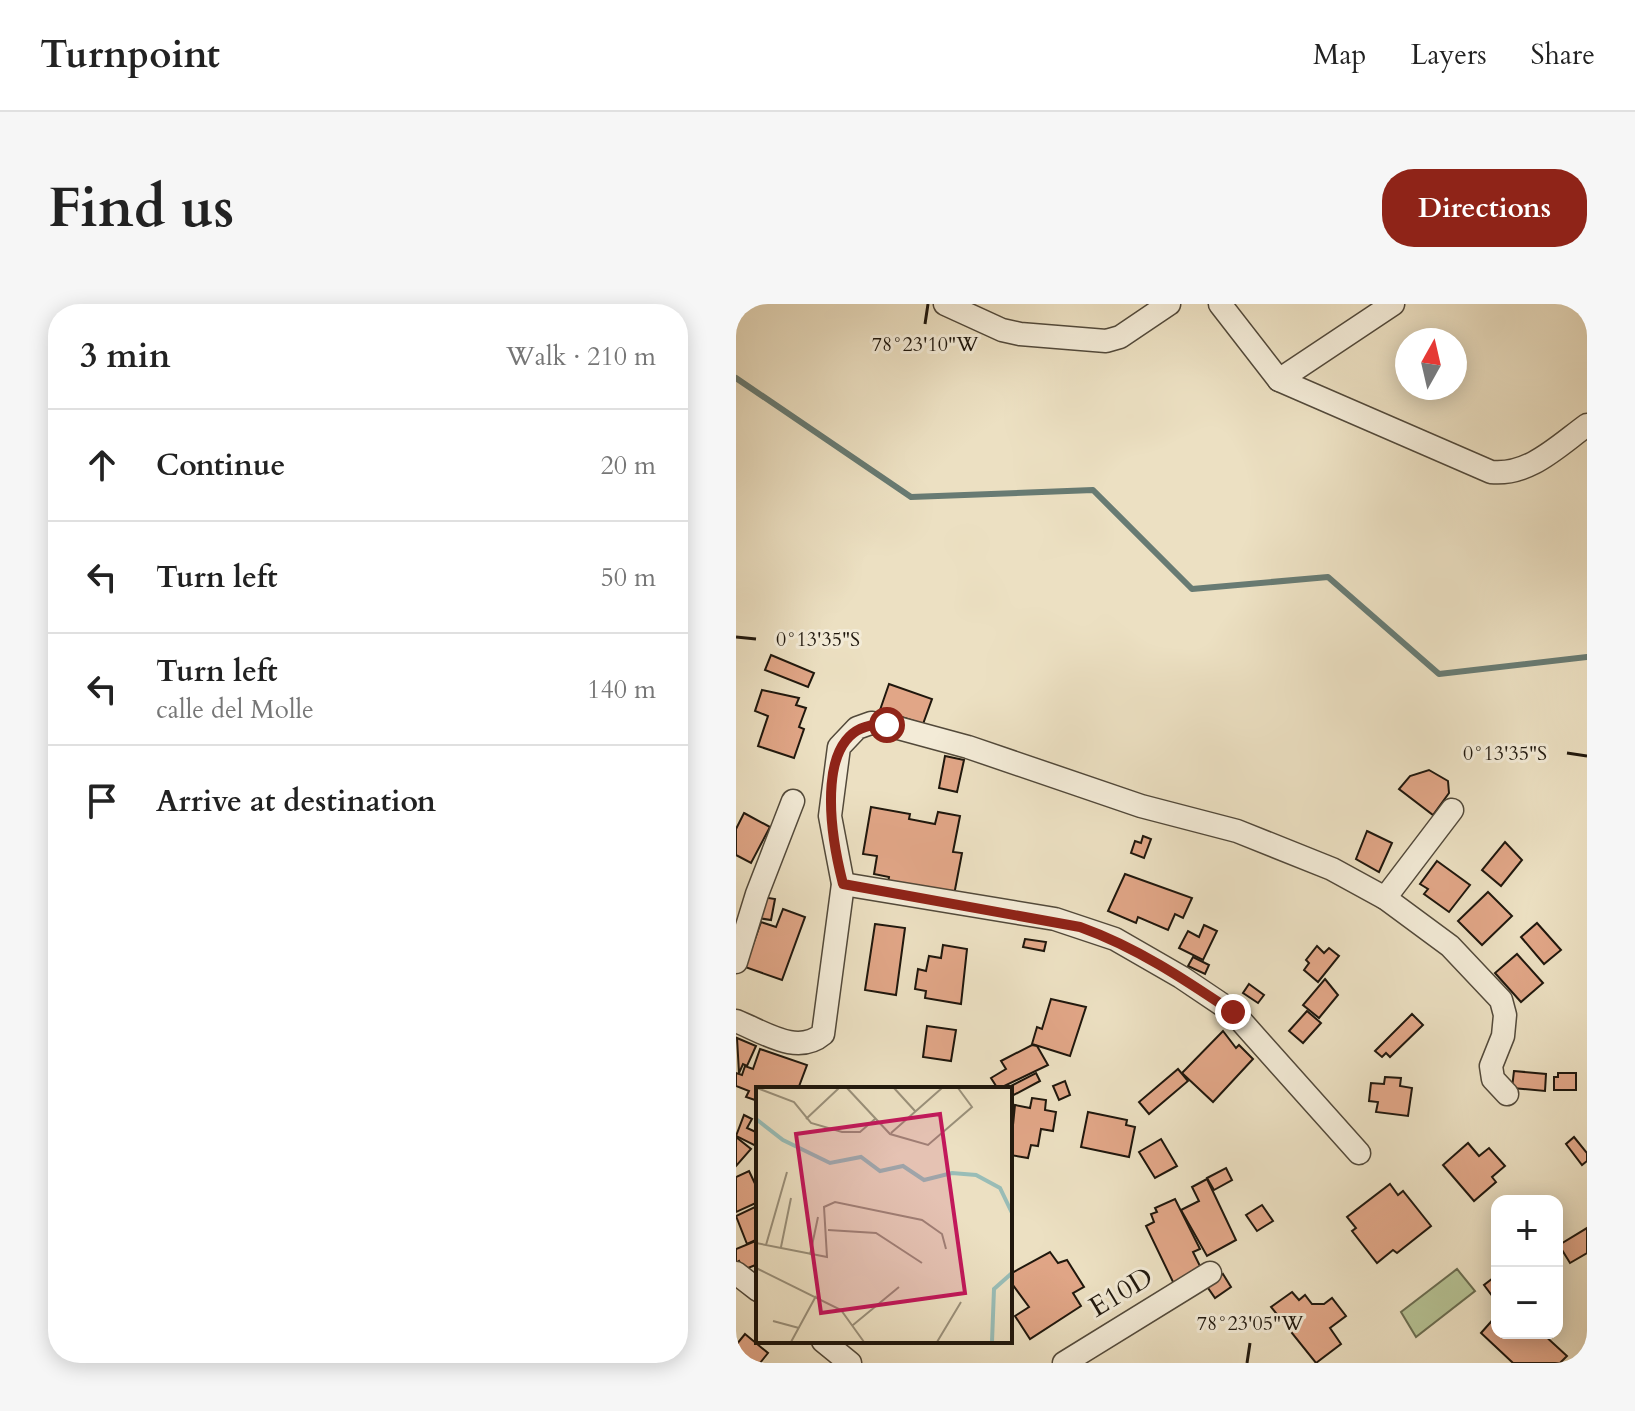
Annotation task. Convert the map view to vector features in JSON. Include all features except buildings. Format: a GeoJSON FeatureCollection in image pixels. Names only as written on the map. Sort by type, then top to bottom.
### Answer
{"type":"FeatureCollection","features":[{"type":"Feature","properties":{"kind":"street"},"geometry":{"type":"LineString","coordinates":[[945,304],[1002,330],[1036,337],[1106,341],[1120,337],[1169,304]]}},
{"type":"Feature","properties":{"kind":"street"},"geometry":{"type":"LineString","coordinates":[[1220,304],[1279,380],[1491,472],[1506,474],[1530,466],[1587,425]]}},
{"type":"Feature","properties":{"kind":"street"},"geometry":{"type":"LineString","coordinates":[[1279,380],[1393,304]]}},
{"type":"Feature","properties":{"kind":"street"},"geometry":{"type":"LineString","coordinates":[[736,1021],[797,1045],[811,1044],[823,1034],[843,884],[830,816],[839,747],[857,728],[871,723],[907,728],[1141,806],[1237,831],[1332,869],[1385,898],[1450,946],[1501,1000],[1505,1015],[1503,1036],[1491,1066],[1493,1079],[1507,1094]]}},
{"type":"Feature","properties":{"kind":"street"},"geometry":{"type":"LineString","coordinates":[[736,962],[757,894],[793,801]]}},
{"type":"Feature","properties":{"kind":"street"},"geometry":{"type":"LineString","coordinates":[[1385,898],[1452,810]]}},
{"type":"Feature","properties":{"kind":"street"},"geometry":{"type":"LineString","coordinates":[[843,884],[1055,919],[1115,939],[1181,977],[1233,1012],[1359,1153]]}},
{"type":"Feature","properties":{"kind":"street"},"geometry":{"type":"LineString","coordinates":[[736,1273],[756,1288]]}},
{"type":"Feature","properties":{"kind":"street","name":"E10D"},"geometry":{"type":"LineString","coordinates":[[1064,1363],[1210,1273]]}},
{"type":"Feature","properties":{"kind":"street"},"geometry":{"type":"LineString","coordinates":[[825,1343],[850,1363]]}},
{"type":"Feature","properties":{"kind":"green space"},"geometry":{"type":"Polygon","coordinates":[[[1457,1269],[1475,1291],[1416,1337],[1401,1312],[1457,1269]]]}},
{"type":"Feature","properties":{"kind":"waterway"},"geometry":{"type":"LineString","coordinates":[[736,378],[911,497],[1093,490],[1192,589],[1328,577],[1439,674],[1587,657]]}},
{"type":"Feature","properties":{"kind":"route"},"geometry":{"type":"LineString","coordinates":[[887,725],[871,723],[857,728],[845,737],[839,747],[830,816],[843,884],[1055,919],[1080,927],[1115,939],[1181,977],[1233,1012]]}}]}
